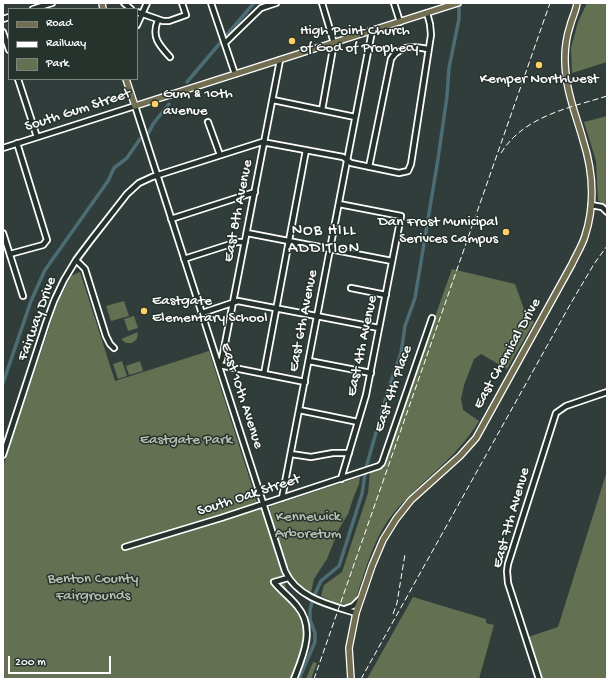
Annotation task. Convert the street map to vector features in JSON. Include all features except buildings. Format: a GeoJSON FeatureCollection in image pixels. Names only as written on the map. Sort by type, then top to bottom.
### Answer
{"type":"FeatureCollection","features":[{"type":"Feature","properties":{"kind":"main road","name":"South Gum Street"},"geometry":{"type":"LineString","coordinates":[[134,106],[458,3]]}},
{"type":"Feature","properties":{"kind":"main road","name":"East Chemical Drive"},"geometry":{"type":"LineString","coordinates":[[351,679],[350,642],[356,612],[383,540],[396,519],[411,500],[460,456],[476,438],[572,264],[584,237],[591,204],[592,184],[588,158],[568,94],[566,74],[566,47],[569,28],[580,3]]}},
{"type":"Feature","properties":{"kind":"main road","name":"East 10th Avenue"},"geometry":{"type":"LineString","coordinates":[[126,80],[134,106]]}},
{"type":"Feature","properties":{"kind":"street"},"geometry":{"type":"LineString","coordinates":[[36,8],[52,3]]}},
{"type":"Feature","properties":{"kind":"street"},"geometry":{"type":"LineString","coordinates":[[138,23],[147,3]]}},
{"type":"Feature","properties":{"kind":"street"},"geometry":{"type":"LineString","coordinates":[[138,12],[158,20],[166,21],[186,15],[182,3]]}},
{"type":"Feature","properties":{"kind":"street"},"geometry":{"type":"LineString","coordinates":[[211,3],[235,74]]}},
{"type":"Feature","properties":{"kind":"street"},"geometry":{"type":"LineString","coordinates":[[224,40],[261,8],[276,3]]}},
{"type":"Feature","properties":{"kind":"street"},"geometry":{"type":"LineString","coordinates":[[322,3],[334,43],[322,110]]}},
{"type":"Feature","properties":{"kind":"street"},"geometry":{"type":"LineString","coordinates":[[394,3],[400,22]]}},
{"type":"Feature","properties":{"kind":"street"},"geometry":{"type":"LineString","coordinates":[[264,142],[343,157],[351,163],[369,167],[400,173],[408,171],[412,164],[431,30],[427,13]]}},
{"type":"Feature","properties":{"kind":"street"},"geometry":{"type":"LineString","coordinates":[[158,20],[155,29],[157,40],[159,45],[170,57]]}},
{"type":"Feature","properties":{"kind":"street","name":"East 6th Avenue"},"geometry":{"type":"LineString","coordinates":[[282,498],[372,31]]}},
{"type":"Feature","properties":{"kind":"street"},"geometry":{"type":"LineString","coordinates":[[3,32],[8,47]]}},
{"type":"Feature","properties":{"kind":"street"},"geometry":{"type":"LineString","coordinates":[[369,167],[391,59],[396,52],[406,48],[428,48]]}},
{"type":"Feature","properties":{"kind":"street","name":"East 8th Avenue"},"geometry":{"type":"LineString","coordinates":[[218,366],[222,359],[280,60]]}},
{"type":"Feature","properties":{"kind":"street"},"geometry":{"type":"LineString","coordinates":[[18,80],[37,137]]}},
{"type":"Feature","properties":{"kind":"street"},"geometry":{"type":"LineString","coordinates":[[273,100],[356,117]]}},
{"type":"Feature","properties":{"kind":"street","name":"South Gum Street"},"geometry":{"type":"LineString","coordinates":[[3,148],[134,106]]}},
{"type":"Feature","properties":{"kind":"street","name":"East 10th Avenue"},"geometry":{"type":"LineString","coordinates":[[134,106],[288,578],[308,596],[356,612]]}},
{"type":"Feature","properties":{"kind":"street"},"geometry":{"type":"LineString","coordinates":[[208,122],[220,155]]}},
{"type":"Feature","properties":{"kind":"street","name":"Fairway Drive"},"geometry":{"type":"LineString","coordinates":[[3,456],[54,301],[64,280],[76,260],[130,191],[143,181],[157,175],[264,142]]}},
{"type":"Feature","properties":{"kind":"street"},"geometry":{"type":"LineString","coordinates":[[10,254],[43,245],[46,242],[47,236],[17,143]]}},
{"type":"Feature","properties":{"kind":"street"},"geometry":{"type":"LineString","coordinates":[[264,374],[306,150]]}},
{"type":"Feature","properties":{"kind":"street"},"geometry":{"type":"LineString","coordinates":[[171,220],[255,192]]}},
{"type":"Feature","properties":{"kind":"street","name":"East 4th Avenue"},"geometry":{"type":"LineString","coordinates":[[339,204],[401,216],[366,395],[341,479]]}},
{"type":"Feature","properties":{"kind":"street"},"geometry":{"type":"LineString","coordinates":[[591,204],[602,207],[607,212]]}},
{"type":"Feature","properties":{"kind":"street"},"geometry":{"type":"LineString","coordinates":[[3,233],[23,296]]}},
{"type":"Feature","properties":{"kind":"street"},"geometry":{"type":"LineString","coordinates":[[247,233],[392,261]]}},
{"type":"Feature","properties":{"kind":"street"},"geometry":{"type":"LineString","coordinates":[[184,259],[237,242],[245,242]]}},
{"type":"Feature","properties":{"kind":"street"},"geometry":{"type":"LineString","coordinates":[[76,260],[85,269],[106,336],[114,348]]}},
{"type":"Feature","properties":{"kind":"street"},"geometry":{"type":"LineString","coordinates":[[351,288],[386,295]]}},
{"type":"Feature","properties":{"kind":"street"},"geometry":{"type":"LineString","coordinates":[[202,313],[238,301],[379,328]]}},
{"type":"Feature","properties":{"kind":"street","name":"East 4th Place"},"geometry":{"type":"LineString","coordinates":[[379,466],[382,463],[432,318]]}},
{"type":"Feature","properties":{"kind":"street"},"geometry":{"type":"LineString","coordinates":[[309,361],[371,373]]}},
{"type":"Feature","properties":{"kind":"street"},"geometry":{"type":"LineString","coordinates":[[218,366],[305,382]]}},
{"type":"Feature","properties":{"kind":"street","name":"East 7th Avenue"},"geometry":{"type":"LineString","coordinates":[[539,679],[508,583],[507,571],[556,413],[566,406],[607,392]]}},
{"type":"Feature","properties":{"kind":"street"},"geometry":{"type":"LineString","coordinates":[[299,410],[358,422]]}},
{"type":"Feature","properties":{"kind":"street"},"geometry":{"type":"LineString","coordinates":[[291,454],[310,457],[333,453],[349,453]]}},
{"type":"Feature","properties":{"kind":"street","name":"South Oak Street"},"geometry":{"type":"LineString","coordinates":[[125,547],[264,504],[379,466]]}},
{"type":"Feature","properties":{"kind":"street"},"geometry":{"type":"LineString","coordinates":[[288,578],[274,582],[298,607],[305,620],[307,629],[306,646],[294,679]]}},
{"type":"Feature","properties":{"kind":"street"},"geometry":{"type":"LineString","coordinates":[[344,609],[352,606],[362,595]]}},
{"type":"Feature","properties":{"kind":"green space"},"geometry":{"type":"Polygon","coordinates":[[[587,3],[607,3],[607,62],[572,73],[571,48],[578,22],[587,3]]]}},
{"type":"Feature","properties":{"kind":"green space"},"geometry":{"type":"Polygon","coordinates":[[[607,116],[607,207],[598,200],[596,161],[584,122],[607,116]]]}},
{"type":"Feature","properties":{"kind":"green space"},"geometry":{"type":"Polygon","coordinates":[[[452,269],[515,284],[524,309],[534,322],[507,369],[481,354],[474,359],[464,385],[461,399],[463,410],[479,421],[460,447],[414,491],[385,524],[370,556],[355,601],[347,605],[338,603],[321,596],[324,585],[342,572],[368,493],[370,472],[379,468],[383,463],[452,269]]]}},
{"type":"Feature","properties":{"kind":"green space","name":"Benton County Fairgrounds"},"geometry":{"type":"Polygon","coordinates":[[[80,272],[115,381],[209,351],[291,603],[300,614],[304,624],[305,640],[291,679],[3,679],[3,467],[57,304],[71,276],[80,272]]]}},
{"type":"Feature","properties":{"kind":"green space"},"geometry":{"type":"Polygon","coordinates":[[[124,301],[129,316],[111,321],[106,306],[124,301]]]}},
{"type":"Feature","properties":{"kind":"green space"},"geometry":{"type":"Polygon","coordinates":[[[134,316],[138,328],[128,331],[124,319],[134,316]]]}},
{"type":"Feature","properties":{"kind":"green space"},"geometry":{"type":"Polygon","coordinates":[[[138,332],[137,339],[132,343],[126,343],[121,339],[138,332]]]}},
{"type":"Feature","properties":{"kind":"green space"},"geometry":{"type":"Polygon","coordinates":[[[122,361],[127,376],[118,379],[113,364],[122,361]]]}},
{"type":"Feature","properties":{"kind":"green space"},"geometry":{"type":"Polygon","coordinates":[[[140,361],[143,371],[129,375],[126,366],[140,361]]]}},
{"type":"Feature","properties":{"kind":"green space"},"geometry":{"type":"Polygon","coordinates":[[[607,471],[607,679],[542,679],[528,637],[558,627],[607,471]]]}},
{"type":"Feature","properties":{"kind":"green space","name":"Kennewick Arboretum"},"geometry":{"type":"Polygon","coordinates":[[[360,477],[359,484],[348,514],[339,529],[327,559],[314,579],[311,592],[308,591],[292,576],[283,553],[270,508],[271,506],[360,477]]]}},
{"type":"Feature","properties":{"kind":"green space"},"geometry":{"type":"Polygon","coordinates":[[[413,597],[486,619],[486,623],[494,625],[479,679],[367,679],[413,597]]]}},
{"type":"Feature","properties":{"kind":"green space"},"geometry":{"type":"Polygon","coordinates":[[[313,662],[317,663],[311,679],[306,679],[313,662]]]}},
{"type":"Feature","properties":{"kind":"waterway"},"geometry":{"type":"LineString","coordinates":[[187,82],[254,3]]}},
{"type":"Feature","properties":{"kind":"waterway"},"geometry":{"type":"LineString","coordinates":[[366,468],[388,390],[401,353],[405,326],[415,298],[438,159],[447,96],[449,68],[459,19],[459,7]]}},
{"type":"Feature","properties":{"kind":"waterway"},"geometry":{"type":"LineString","coordinates":[[148,134],[153,124],[169,104]]}},
{"type":"Feature","properties":{"kind":"waterway"},"geometry":{"type":"LineString","coordinates":[[3,383],[31,301],[45,270],[108,181],[114,168],[127,158],[140,139]]}},
{"type":"Feature","properties":{"kind":"waterway"},"geometry":{"type":"LineString","coordinates":[[315,594],[321,581],[339,566],[362,494],[365,474]]}},
{"type":"Feature","properties":{"kind":"waterway"},"geometry":{"type":"LineString","coordinates":[[299,679],[315,642],[315,633],[310,620],[312,602]]}},
{"type":"Feature","properties":{"kind":"railway"},"geometry":{"type":"LineString","coordinates":[[314,679],[550,3]]}},
{"type":"Feature","properties":{"kind":"railway"},"geometry":{"type":"LineString","coordinates":[[501,153],[511,140],[522,130],[548,115],[607,96]]}},
{"type":"Feature","properties":{"kind":"railway"},"geometry":{"type":"LineString","coordinates":[[361,679],[571,303],[594,264],[607,246]]}},
{"type":"Feature","properties":{"kind":"railway"},"geometry":{"type":"LineString","coordinates":[[393,614],[397,603],[405,554]]}},
{"type":"Feature","properties":{"kind":"place","name":"High Point Church of God of Prophecy"},"geometry":{"type":"Point","coordinates":[292,41]}},
{"type":"Feature","properties":{"kind":"place","name":"Kemper Northwest"},"geometry":{"type":"Point","coordinates":[539,65]}},
{"type":"Feature","properties":{"kind":"place","name":"Gum & 10th avenue"},"geometry":{"type":"Point","coordinates":[155,104]}},
{"type":"Feature","properties":{"kind":"place","name":"Dan Frost Municipal Serivces Campus"},"geometry":{"type":"Point","coordinates":[506,232]}},
{"type":"Feature","properties":{"kind":"place","name":"Eastgate Elementary School"},"geometry":{"type":"Point","coordinates":[144,311]}},
{"type":"Feature","properties":{"kind":"district","name":"NOB HILL ADDITION"},"geometry":{"type":"Point","coordinates":[324,241]}},
{"type":"Feature","properties":{"kind":"park label","name":"Eastgate Park"},"geometry":{"type":"Point","coordinates":[186,441]}}]}
